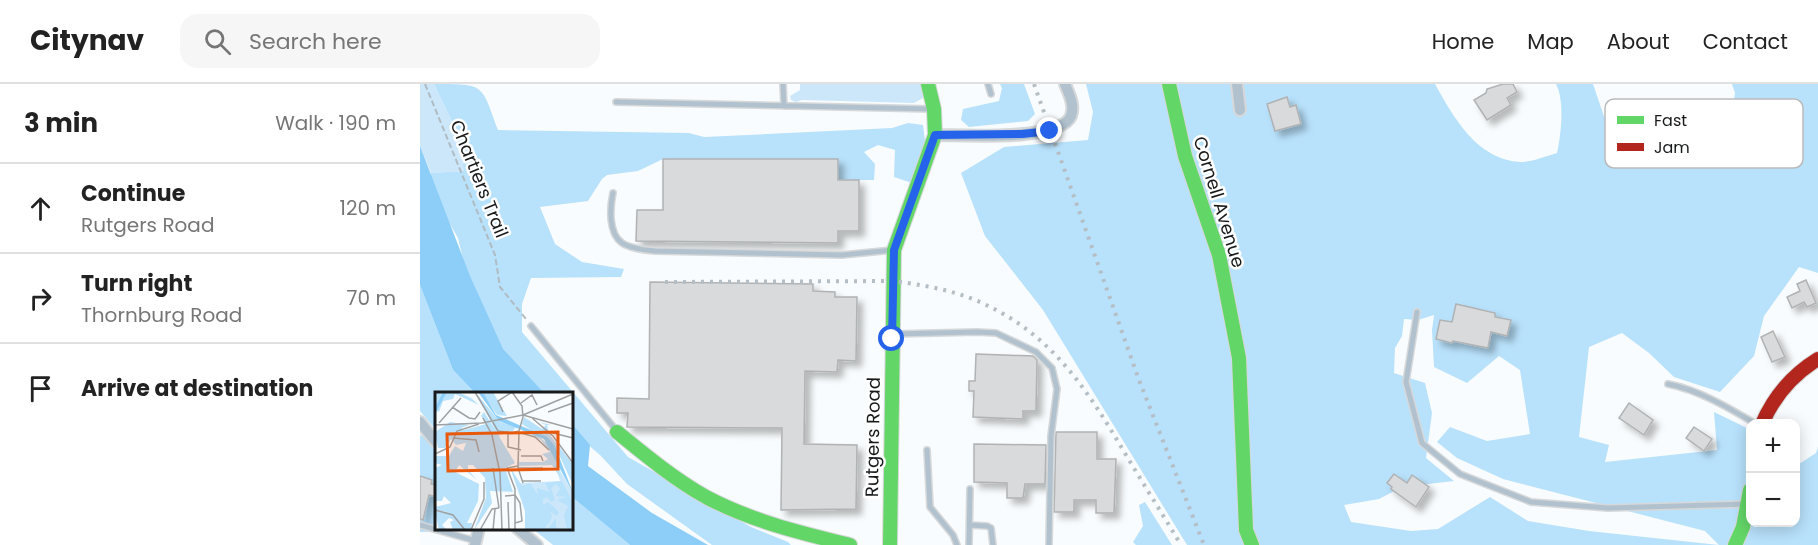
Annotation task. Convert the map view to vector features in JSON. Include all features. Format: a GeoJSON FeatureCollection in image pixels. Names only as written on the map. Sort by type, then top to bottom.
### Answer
{"type":"FeatureCollection","features":[{"type":"Feature","properties":{"kind":"street","name":"Rutgers Road"},"geometry":{"type":"LineString","coordinates":[[890,545],[894,250],[935,135],[934,109],[928,84]]}},
{"type":"Feature","properties":{"kind":"street"},"geometry":{"type":"LineString","coordinates":[[935,135],[1050,131],[1065,124],[1070,118],[1072,110],[1065,84]]}},
{"type":"Feature","properties":{"kind":"street","name":"Cornell Avenue"},"geometry":{"type":"LineString","coordinates":[[1169,84],[1185,156],[1219,255],[1239,358],[1246,530],[1252,545]]}},
{"type":"Feature","properties":{"kind":"street"},"geometry":{"type":"LineString","coordinates":[[1237,84],[1240,110]]}},
{"type":"Feature","properties":{"kind":"street"},"geometry":{"type":"LineString","coordinates":[[1764,419],[1785,383],[1803,367],[1818,359]]}},
{"type":"Feature","properties":{"kind":"street"},"geometry":{"type":"LineString","coordinates":[[420,422],[435,441]]}},
{"type":"Feature","properties":{"kind":"street"},"geometry":{"type":"LineString","coordinates":[[617,432],[662,468],[707,498],[756,518],[850,545]]}},
{"type":"Feature","properties":{"kind":"street"},"geometry":{"type":"LineString","coordinates":[[1735,545],[1746,514]]}},
{"type":"Feature","properties":{"kind":"street"},"geometry":{"type":"LineString","coordinates":[[519,530],[537,545]]}},
{"type":"Feature","properties":{"kind":"lane"},"geometry":{"type":"LineString","coordinates":[[783,84],[784,106]]}},
{"type":"Feature","properties":{"kind":"lane"},"geometry":{"type":"LineString","coordinates":[[988,84],[991,94]]}},
{"type":"Feature","properties":{"kind":"lane"},"geometry":{"type":"LineString","coordinates":[[616,102],[934,109]]}},
{"type":"Feature","properties":{"kind":"lane"},"geometry":{"type":"LineString","coordinates":[[613,193],[611,219],[614,231],[621,243],[634,248],[655,251],[842,255],[894,250]]}},
{"type":"Feature","properties":{"kind":"lane"},"geometry":{"type":"LineString","coordinates":[[1417,312],[1406,382],[1422,443],[1460,474],[1531,502],[1608,508],[1746,497]]}},
{"type":"Feature","properties":{"kind":"lane"},"geometry":{"type":"LineString","coordinates":[[531,326],[617,432]]}},
{"type":"Feature","properties":{"kind":"lane"},"geometry":{"type":"LineString","coordinates":[[892,334],[996,333],[1036,352],[1052,368],[1057,389],[1051,436],[1049,545]]}},
{"type":"Feature","properties":{"kind":"lane"},"geometry":{"type":"LineString","coordinates":[[1668,384],[1681,387],[1749,419]]}},
{"type":"Feature","properties":{"kind":"lane"},"geometry":{"type":"LineString","coordinates":[[927,450],[930,507],[953,535],[957,545]]}},
{"type":"Feature","properties":{"kind":"lane"},"geometry":{"type":"LineString","coordinates":[[969,545],[970,489]]}},
{"type":"Feature","properties":{"kind":"lane"},"geometry":{"type":"LineString","coordinates":[[420,525],[435,530]]}},
{"type":"Feature","properties":{"kind":"lane"},"geometry":{"type":"LineString","coordinates":[[970,525],[991,528],[993,545]]}},
{"type":"Feature","properties":{"kind":"lane"},"geometry":{"type":"LineString","coordinates":[[435,530],[475,543]]}},
{"type":"Feature","properties":{"kind":"path","name":"Chartiers Trail"},"geometry":{"type":"LineString","coordinates":[[425,84],[495,255],[500,287],[531,326]]}},
{"type":"Feature","properties":{"kind":"shaded area"},"geometry":{"type":"Polygon","coordinates":[[[420,84],[434,84],[456,130],[464,171],[431,173],[420,146],[420,84]]]}},
{"type":"Feature","properties":{"kind":"shaded area"},"geometry":{"type":"Polygon","coordinates":[[[434,84],[473,86],[479,90],[488,103],[498,130],[689,133],[704,137],[892,128],[908,123],[923,125],[925,141],[912,183],[894,177],[895,150],[878,145],[864,152],[875,164],[874,180],[838,180],[838,159],[663,159],[638,171],[607,175],[588,201],[540,207],[555,244],[582,262],[624,269],[621,277],[531,278],[522,304],[522,332],[573,392],[537,392],[494,348],[466,272],[458,238],[428,186],[431,173],[464,171],[456,130],[434,84]]]}},
{"type":"Feature","properties":{"kind":"shaded area"},"geometry":{"type":"Polygon","coordinates":[[[800,84],[922,84],[925,94],[923,98],[914,103],[802,100],[796,102],[791,100],[790,96],[800,90],[800,84]]]}},
{"type":"Feature","properties":{"kind":"shaded area"},"geometry":{"type":"Polygon","coordinates":[[[1000,84],[1024,84],[1035,114],[1028,121],[969,127],[961,120],[963,109],[999,101],[1002,88],[1000,84]]]}},
{"type":"Feature","properties":{"kind":"shaded area"},"geometry":{"type":"Polygon","coordinates":[[[1086,84],[1435,84],[1459,123],[1479,145],[1492,154],[1521,162],[1557,153],[1561,128],[1561,99],[1556,84],[1593,84],[1605,119],[1605,168],[1803,168],[1803,99],[1734,99],[1732,84],[1818,84],[1818,273],[1799,267],[1764,316],[1754,356],[1720,392],[1674,377],[1649,353],[1622,333],[1589,347],[1579,437],[1609,445],[1605,462],[1717,450],[1714,412],[1746,428],[1746,527],[1800,527],[1800,463],[1816,453],[1818,447],[1818,545],[1719,545],[1187,545],[1043,310],[985,236],[961,173],[1004,147],[1088,140],[1093,112],[1086,84]],[[1434,315],[1418,320],[1404,319],[1402,336],[1395,348],[1394,373],[1425,383],[1432,413],[1426,458],[1454,481],[1402,487],[1379,499],[1344,505],[1351,522],[1411,531],[1438,529],[1490,497],[1528,521],[1589,531],[1719,545],[1705,531],[1503,479],[1457,458],[1437,442],[1450,427],[1487,441],[1530,434],[1520,370],[1499,356],[1467,383],[1434,367],[1432,330],[1434,315]]]}},
{"type":"Feature","properties":{"kind":"shaded area"},"geometry":{"type":"Polygon","coordinates":[[[420,146],[470,276],[503,349],[543,392],[474,392],[453,370],[420,285],[420,146]]]}},
{"type":"Feature","properties":{"kind":"shaded area"},"geometry":{"type":"Polygon","coordinates":[[[420,285],[453,370],[474,392],[435,392],[435,429],[420,411],[420,285]]]}},
{"type":"Feature","properties":{"kind":"shaded area"},"geometry":{"type":"Polygon","coordinates":[[[573,392],[628,457],[751,527],[791,545],[712,545],[627,484],[600,455],[573,432],[573,392]]]}},
{"type":"Feature","properties":{"kind":"shaded area"},"geometry":{"type":"Polygon","coordinates":[[[573,425],[590,445],[588,466],[652,513],[708,545],[630,545],[573,498],[573,425]]]}},
{"type":"Feature","properties":{"kind":"shaded area"},"geometry":{"type":"Polygon","coordinates":[[[420,435],[426,437],[435,448],[435,530],[454,530],[420,532],[420,435]]]}},
{"type":"Feature","properties":{"kind":"shaded area"},"geometry":{"type":"Polygon","coordinates":[[[573,498],[630,545],[553,545],[534,530],[573,530],[573,498]]]}},
{"type":"Feature","properties":{"kind":"shaded area"},"geometry":{"type":"Polygon","coordinates":[[[1145,502],[1172,545],[1136,545],[1133,542],[1143,526],[1139,505],[1145,502]]]}},
{"type":"Feature","properties":{"kind":"building"},"geometry":{"type":"Polygon","coordinates":[[[1503,84],[1513,84],[1517,92],[1507,98],[1511,105],[1487,120],[1474,100],[1486,93],[1487,89],[1503,84]]]}},
{"type":"Feature","properties":{"kind":"building"},"geometry":{"type":"Polygon","coordinates":[[[1287,97],[1290,107],[1296,105],[1301,124],[1275,131],[1267,104],[1287,97]]]}},
{"type":"Feature","properties":{"kind":"building"},"geometry":{"type":"Polygon","coordinates":[[[663,159],[838,159],[838,180],[859,180],[859,231],[838,231],[838,243],[636,241],[637,210],[663,210],[663,159]]]}},
{"type":"Feature","properties":{"kind":"building"},"geometry":{"type":"Polygon","coordinates":[[[1806,280],[1816,303],[1807,307],[1804,302],[1792,308],[1787,297],[1800,291],[1797,284],[1806,280]]]}},
{"type":"Feature","properties":{"kind":"building"},"geometry":{"type":"Polygon","coordinates":[[[650,282],[813,284],[813,291],[835,292],[835,297],[857,297],[856,361],[838,360],[837,372],[805,371],[804,444],[857,445],[856,509],[781,510],[782,428],[627,427],[628,413],[617,413],[617,398],[649,399],[650,282]]]}},
{"type":"Feature","properties":{"kind":"building"},"geometry":{"type":"Polygon","coordinates":[[[1456,304],[1495,313],[1495,317],[1511,320],[1507,336],[1491,332],[1488,348],[1436,339],[1440,320],[1452,322],[1456,304]]]}},
{"type":"Feature","properties":{"kind":"building"},"geometry":{"type":"Polygon","coordinates":[[[1773,331],[1785,357],[1772,362],[1761,337],[1773,331]]]}},
{"type":"Feature","properties":{"kind":"building"},"geometry":{"type":"Polygon","coordinates":[[[976,354],[1033,356],[1037,360],[1036,411],[1023,411],[1023,419],[973,417],[974,391],[969,391],[969,381],[975,381],[976,354]]]}},
{"type":"Feature","properties":{"kind":"building"},"geometry":{"type":"Polygon","coordinates":[[[1629,403],[1653,420],[1644,435],[1619,418],[1629,403]]]}},
{"type":"Feature","properties":{"kind":"building"},"geometry":{"type":"Polygon","coordinates":[[[1694,427],[1712,439],[1704,451],[1686,438],[1694,427]]]}},
{"type":"Feature","properties":{"kind":"building"},"geometry":{"type":"Polygon","coordinates":[[[1056,432],[1097,432],[1097,459],[1116,459],[1114,513],[1096,513],[1096,500],[1074,500],[1074,512],[1054,512],[1056,432]]]}},
{"type":"Feature","properties":{"kind":"building"},"geometry":{"type":"Polygon","coordinates":[[[974,444],[1046,445],[1045,484],[1025,484],[1023,498],[1007,498],[1007,483],[974,482],[974,444]]]}},
{"type":"Feature","properties":{"kind":"building"},"geometry":{"type":"Polygon","coordinates":[[[1394,474],[1407,483],[1412,475],[1429,487],[1416,507],[1391,489],[1392,487],[1387,483],[1394,474]]]}},
{"type":"Feature","properties":{"kind":"building"},"geometry":{"type":"Polygon","coordinates":[[[420,476],[432,480],[431,484],[435,485],[435,497],[429,495],[423,520],[420,519],[420,476]]]}},
{"type":"Feature","properties":{"kind":"railway"},"geometry":{"type":"LineString","coordinates":[[1034,84],[1139,380],[1204,545]]}},
{"type":"Feature","properties":{"kind":"railway"},"geometry":{"type":"LineString","coordinates":[[665,282],[893,281],[949,291],[982,303],[1029,331],[1066,367],[1097,409],[1181,545]]}},
{"type":"Feature","properties":{"kind":"traffic: fast"},"geometry":{"type":"LineString","coordinates":[[890,545],[894,250],[935,135],[934,109],[928,84]]}},
{"type":"Feature","properties":{"kind":"traffic: fast"},"geometry":{"type":"LineString","coordinates":[[1169,84],[1185,156],[1219,255],[1239,358],[1246,530],[1252,545]]}},
{"type":"Feature","properties":{"kind":"traffic: fast"},"geometry":{"type":"LineString","coordinates":[[617,432],[649,458],[706,497],[776,526],[850,545]]}},
{"type":"Feature","properties":{"kind":"traffic: fast"},"geometry":{"type":"LineString","coordinates":[[1735,545],[1743,527],[1746,511]]}},
{"type":"Feature","properties":{"kind":"traffic: jam"},"geometry":{"type":"LineString","coordinates":[[1764,419],[1785,387],[1818,359]]}},
{"type":"Feature","properties":{"kind":"route"},"geometry":{"type":"LineString","coordinates":[[892,339],[894,250],[935,135],[1022,134],[1050,131]]}}]}
